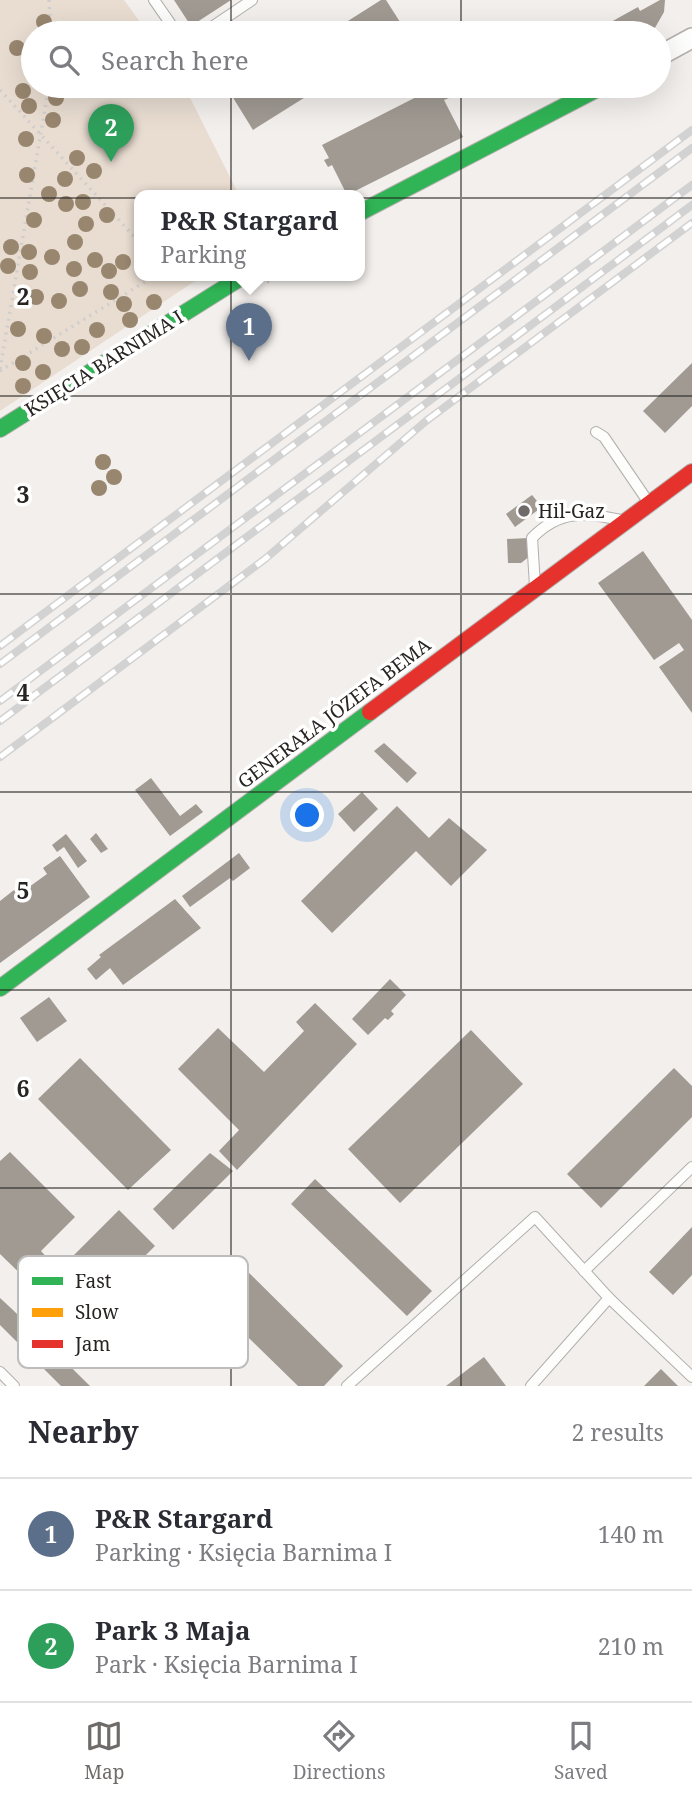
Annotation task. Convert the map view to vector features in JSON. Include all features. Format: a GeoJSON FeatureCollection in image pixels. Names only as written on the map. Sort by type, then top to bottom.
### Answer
{"type":"FeatureCollection","features":[{"type":"Feature","properties":{"kind":"street"},"geometry":{"type":"LineString","coordinates":[[671,49],[692,38]]}},
{"type":"Feature","properties":{"kind":"street"},"geometry":{"type":"LineString","coordinates":[[365,210],[580,98]]}},
{"type":"Feature","properties":{"kind":"street","name":"KSIĘCIA BARNIMA I"},"geometry":{"type":"LineString","coordinates":[[0,429],[236,281]]}},
{"type":"Feature","properties":{"kind":"street","name":"GENERAŁA JÓZEFA BEMA"},"geometry":{"type":"LineString","coordinates":[[0,988],[692,472]]}},
{"type":"Feature","properties":{"kind":"lane"},"geometry":{"type":"LineString","coordinates":[[155,0],[169,21]]}},
{"type":"Feature","properties":{"kind":"lane"},"geometry":{"type":"LineString","coordinates":[[221,21],[252,0]]}},
{"type":"Feature","properties":{"kind":"lane"},"geometry":{"type":"LineString","coordinates":[[596,432],[604,437],[649,503]]}},
{"type":"Feature","properties":{"kind":"lane"},"geometry":{"type":"LineString","coordinates":[[536,590],[532,538],[538,532],[564,514],[625,520]]}},
{"type":"Feature","properties":{"kind":"lane"},"geometry":{"type":"LineString","coordinates":[[584,1271],[692,1167]]}},
{"type":"Feature","properties":{"kind":"lane"},"geometry":{"type":"LineString","coordinates":[[347,1386],[535,1217],[609,1298],[692,1377]]}},
{"type":"Feature","properties":{"kind":"lane"},"geometry":{"type":"LineString","coordinates":[[531,1386],[609,1298]]}},
{"type":"Feature","properties":{"kind":"lane"},"geometry":{"type":"LineString","coordinates":[[0,1372],[14,1386]]}},
{"type":"Feature","properties":{"kind":"path"},"geometry":{"type":"LineString","coordinates":[[49,0],[50,21]]}},
{"type":"Feature","properties":{"kind":"path"},"geometry":{"type":"LineString","coordinates":[[0,90],[134,236]]}},
{"type":"Feature","properties":{"kind":"path"},"geometry":{"type":"LineString","coordinates":[[0,370],[47,98]]}},
{"type":"Feature","properties":{"kind":"path"},"geometry":{"type":"LineString","coordinates":[[0,370],[146,281]]}},
{"type":"Feature","properties":{"kind":"shaded area"},"geometry":{"type":"Polygon","coordinates":[[[0,0],[124,0],[139,21],[21,21],[21,98],[190,98],[236,190],[134,190],[134,281],[195,281],[0,411],[0,0]]]}},
{"type":"Feature","properties":{"kind":"building"},"geometry":{"type":"Polygon","coordinates":[[[174,0],[231,0],[199,21],[188,21],[174,0]]]}},
{"type":"Feature","properties":{"kind":"building"},"geometry":{"type":"Polygon","coordinates":[[[381,0],[386,0],[399,21],[348,21],[381,0]]]}},
{"type":"Feature","properties":{"kind":"building"},"geometry":{"type":"Polygon","coordinates":[[[665,0],[664,12],[659,21],[613,21],[638,7],[640,11],[665,0]]]}},
{"type":"Feature","properties":{"kind":"building"},"geometry":{"type":"Polygon","coordinates":[[[233,98],[304,98],[253,130],[233,98]]]}},
{"type":"Feature","properties":{"kind":"building"},"geometry":{"type":"Polygon","coordinates":[[[414,98],[449,98],[444,100],[463,137],[357,190],[344,190],[332,165],[328,167],[324,160],[329,158],[322,145],[414,98]]]}},
{"type":"Feature","properties":{"kind":"building"},"geometry":{"type":"Polygon","coordinates":[[[692,363],[692,406],[665,433],[643,411],[692,363]]]}},
{"type":"Feature","properties":{"kind":"building","name":"Hil-Gaz"},"geometry":{"type":"Polygon","coordinates":[[[532,495],[542,507],[515,527],[506,514],[532,495]]]}},
{"type":"Feature","properties":{"kind":"building"},"geometry":{"type":"Polygon","coordinates":[[[529,538],[530,556],[521,563],[508,563],[507,539],[529,538]]]}},
{"type":"Feature","properties":{"kind":"building"},"geometry":{"type":"Polygon","coordinates":[[[643,551],[692,620],[692,713],[659,667],[684,650],[679,643],[654,660],[598,583],[643,551]]]}},
{"type":"Feature","properties":{"kind":"building"},"geometry":{"type":"Polygon","coordinates":[[[384,743],[417,773],[407,783],[374,751],[384,743]]]}},
{"type":"Feature","properties":{"kind":"building"},"geometry":{"type":"Polygon","coordinates":[[[151,778],[180,816],[196,804],[203,812],[170,836],[135,790],[151,778]]]}},
{"type":"Feature","properties":{"kind":"building"},"geometry":{"type":"Polygon","coordinates":[[[362,792],[378,809],[354,832],[338,814],[362,792]]]}},
{"type":"Feature","properties":{"kind":"building"},"geometry":{"type":"Polygon","coordinates":[[[397,806],[429,838],[449,818],[487,850],[451,886],[416,851],[332,933],[301,901],[397,806]]]}},
{"type":"Feature","properties":{"kind":"building"},"geometry":{"type":"Polygon","coordinates":[[[96,833],[108,849],[101,853],[90,839],[96,833]]]}},
{"type":"Feature","properties":{"kind":"building"},"geometry":{"type":"Polygon","coordinates":[[[66,834],[87,861],[78,868],[64,847],[57,852],[52,845],[66,834]]]}},
{"type":"Feature","properties":{"kind":"building"},"geometry":{"type":"Polygon","coordinates":[[[239,853],[250,868],[233,881],[230,878],[190,907],[182,896],[239,853]]]}},
{"type":"Feature","properties":{"kind":"building"},"geometry":{"type":"Polygon","coordinates":[[[60,856],[90,897],[0,963],[0,901],[14,890],[18,895],[47,874],[43,868],[60,856]]]}},
{"type":"Feature","properties":{"kind":"building"},"geometry":{"type":"Polygon","coordinates":[[[175,899],[201,928],[123,985],[110,968],[96,980],[87,969],[101,957],[99,955],[175,899]]]}},
{"type":"Feature","properties":{"kind":"building"},"geometry":{"type":"Polygon","coordinates":[[[390,979],[406,995],[391,1011],[394,1014],[388,1020],[385,1018],[368,1035],[352,1019],[390,979]]]}},
{"type":"Feature","properties":{"kind":"building"},"geometry":{"type":"Polygon","coordinates":[[[49,997],[67,1021],[37,1042],[20,1018],[49,997]]]}},
{"type":"Feature","properties":{"kind":"building"},"geometry":{"type":"Polygon","coordinates":[[[315,1003],[357,1044],[237,1170],[219,1151],[239,1130],[178,1069],[218,1028],[264,1072],[304,1031],[296,1022],[315,1003]]]}},
{"type":"Feature","properties":{"kind":"building"},"geometry":{"type":"Polygon","coordinates":[[[471,1030],[523,1084],[400,1203],[348,1149],[471,1030]]]}},
{"type":"Feature","properties":{"kind":"building"},"geometry":{"type":"Polygon","coordinates":[[[80,1058],[171,1150],[128,1190],[38,1099],[80,1058]]]}},
{"type":"Feature","properties":{"kind":"building"},"geometry":{"type":"Polygon","coordinates":[[[674,1068],[692,1086],[692,1117],[601,1208],[567,1174],[674,1068]]]}},
{"type":"Feature","properties":{"kind":"building"},"geometry":{"type":"Polygon","coordinates":[[[10,1152],[75,1217],[41,1251],[46,1256],[18,1256],[18,1271],[0,1254],[0,1161],[10,1152]]]}},
{"type":"Feature","properties":{"kind":"building"},"geometry":{"type":"Polygon","coordinates":[[[210,1153],[233,1171],[173,1230],[153,1209],[210,1153]]]}},
{"type":"Feature","properties":{"kind":"building"},"geometry":{"type":"Polygon","coordinates":[[[315,1179],[432,1291],[407,1316],[291,1204],[315,1179]]]}},
{"type":"Feature","properties":{"kind":"building"},"geometry":{"type":"Polygon","coordinates":[[[119,1210],[155,1246],[145,1256],[73,1256],[119,1210]]]}},
{"type":"Feature","properties":{"kind":"building"},"geometry":{"type":"Polygon","coordinates":[[[692,1227],[692,1275],[673,1295],[649,1272],[692,1227]]]}},
{"type":"Feature","properties":{"kind":"building"},"geometry":{"type":"Polygon","coordinates":[[[248,1272],[343,1366],[324,1386],[298,1386],[248,1337],[248,1272]]]}},
{"type":"Feature","properties":{"kind":"building"},"geometry":{"type":"Polygon","coordinates":[[[0,1298],[18,1316],[18,1343],[0,1325],[0,1298]]]}},
{"type":"Feature","properties":{"kind":"building"},"geometry":{"type":"Polygon","coordinates":[[[484,1357],[506,1386],[446,1386],[484,1357]]]}},
{"type":"Feature","properties":{"kind":"building"},"geometry":{"type":"Polygon","coordinates":[[[43,1368],[72,1368],[90,1386],[61,1386],[43,1368]]]}},
{"type":"Feature","properties":{"kind":"building"},"geometry":{"type":"Polygon","coordinates":[[[661,1369],[678,1386],[644,1386],[661,1369]]]}},
{"type":"Feature","properties":{"kind":"railway"},"geometry":{"type":"LineString","coordinates":[[0,646],[692,130]]}},
{"type":"Feature","properties":{"kind":"railway"},"geometry":{"type":"LineString","coordinates":[[0,664],[692,148]]}},
{"type":"Feature","properties":{"kind":"railway"},"geometry":{"type":"LineString","coordinates":[[0,701],[692,185]]}},
{"type":"Feature","properties":{"kind":"railway"},"geometry":{"type":"LineString","coordinates":[[0,721],[692,205]]}},
{"type":"Feature","properties":{"kind":"railway"},"geometry":{"type":"LineString","coordinates":[[0,757],[265,559],[426,421],[692,223]]}},
{"type":"Feature","properties":{"kind":"traffic: fast"},"geometry":{"type":"LineString","coordinates":[[365,210],[580,98]]}},
{"type":"Feature","properties":{"kind":"traffic: fast"},"geometry":{"type":"LineString","coordinates":[[0,429],[235,281]]}},
{"type":"Feature","properties":{"kind":"traffic: fast"},"geometry":{"type":"LineString","coordinates":[[0,988],[370,712]]}},
{"type":"Feature","properties":{"kind":"traffic: jam"},"geometry":{"type":"LineString","coordinates":[[370,712],[692,472]]}},
{"type":"Feature","properties":{"kind":"place","name":"Park 3 Maja"},"geometry":{"type":"Point","coordinates":[111,162]}},
{"type":"Feature","properties":{"kind":"place","name":"P&R Stargard"},"geometry":{"type":"Point","coordinates":[249,361]}},
{"type":"Feature","properties":{"kind":"place","name":"Hil-Gaz"},"geometry":{"type":"Point","coordinates":[524,511]}}]}
